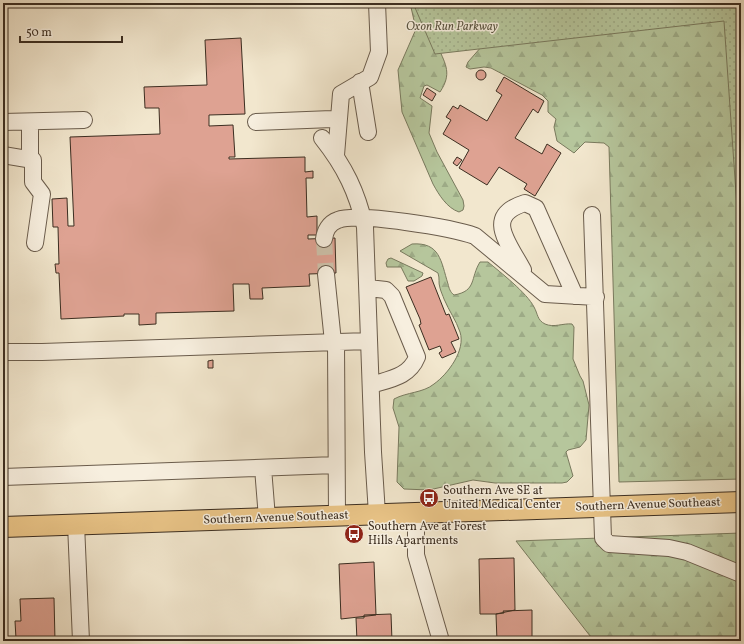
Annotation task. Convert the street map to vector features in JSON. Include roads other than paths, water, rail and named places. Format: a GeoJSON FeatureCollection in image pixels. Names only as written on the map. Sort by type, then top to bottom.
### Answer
{"type":"FeatureCollection","features":[{"type":"Feature","properties":{"kind":"main road","name":"Southern Avenue Southeast"},"geometry":{"type":"LineString","coordinates":[[3,527],[741,502]]}},
{"type":"Feature","properties":{"kind":"lane"},"geometry":{"type":"LineString","coordinates":[[336,155],[341,94],[370,77],[379,52],[377,3]]}},
{"type":"Feature","properties":{"kind":"lane"},"geometry":{"type":"LineString","coordinates":[[360,82],[368,132]]}},
{"type":"Feature","properties":{"kind":"lane"},"geometry":{"type":"LineString","coordinates":[[256,122],[332,119]]}},
{"type":"Feature","properties":{"kind":"lane"},"geometry":{"type":"LineString","coordinates":[[3,122],[84,120]]}},
{"type":"Feature","properties":{"kind":"lane"},"geometry":{"type":"LineString","coordinates":[[30,122],[30,160]]}},
{"type":"Feature","properties":{"kind":"lane"},"geometry":{"type":"LineString","coordinates":[[322,138],[336,155],[349,178],[359,202],[365,227],[378,514]]}},
{"type":"Feature","properties":{"kind":"lane"},"geometry":{"type":"LineString","coordinates":[[3,155],[33,160],[33,182],[42,194],[35,242]]}},
{"type":"Feature","properties":{"kind":"lane"},"geometry":{"type":"LineString","coordinates":[[528,279],[501,228],[503,215],[512,207],[525,203],[536,208],[575,296]]}},
{"type":"Feature","properties":{"kind":"lane"},"geometry":{"type":"LineString","coordinates":[[592,215],[596,297],[602,538],[610,544],[669,548],[687,552],[741,574]]}},
{"type":"Feature","properties":{"kind":"lane"},"geometry":{"type":"LineString","coordinates":[[324,239],[325,231],[337,220],[350,217],[469,233],[481,240],[545,294],[596,297]]}},
{"type":"Feature","properties":{"kind":"lane"},"geometry":{"type":"LineString","coordinates":[[326,274],[334,342],[337,516]]}},
{"type":"Feature","properties":{"kind":"lane"},"geometry":{"type":"LineString","coordinates":[[368,288],[386,290],[392,296],[417,357],[413,367],[404,374],[371,385]]}},
{"type":"Feature","properties":{"kind":"lane"},"geometry":{"type":"LineString","coordinates":[[3,352],[369,341]]}},
{"type":"Feature","properties":{"kind":"lane"},"geometry":{"type":"LineString","coordinates":[[3,476],[336,465]]}},
{"type":"Feature","properties":{"kind":"lane"},"geometry":{"type":"LineString","coordinates":[[264,468],[267,518]]}},
{"type":"Feature","properties":{"kind":"lane"},"geometry":{"type":"LineString","coordinates":[[416,513],[416,555],[441,641]]}},
{"type":"Feature","properties":{"kind":"lane"},"geometry":{"type":"LineString","coordinates":[[76,524],[81,641]]}},
{"type":"Feature","properties":{"kind":"tunnel"},"geometry":{"type":"LineString","coordinates":[[324,239],[326,274]]}},
{"type":"Feature","properties":{"kind":"place","name":"Southern Ave SE at United Medical Center"},"geometry":{"type":"Point","coordinates":[429,498]}},
{"type":"Feature","properties":{"kind":"place","name":"Southern Ave at Forest Hills Apartments"},"geometry":{"type":"Point","coordinates":[354,534]}},
{"type":"Feature","properties":{"kind":"park label","name":"Oxon Run Parkway"},"geometry":{"type":"Point","coordinates":[452,27]}}]}
